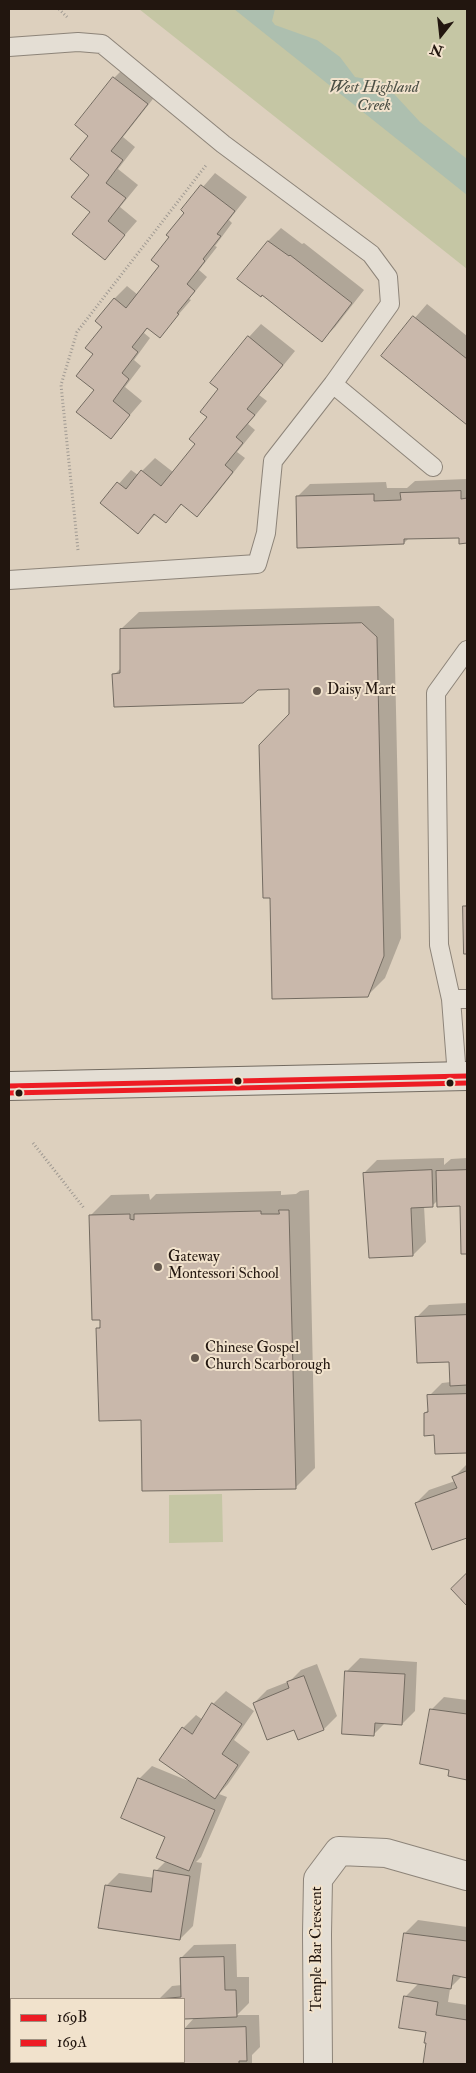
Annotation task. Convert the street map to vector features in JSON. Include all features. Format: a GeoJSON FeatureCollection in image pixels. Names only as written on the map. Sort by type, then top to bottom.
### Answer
{"type":"FeatureCollection","features":[{"type":"Feature","properties":{"kind":"street"},"geometry":{"type":"LineString","coordinates":[[9,1086],[462,1076]]}},
{"type":"Feature","properties":{"kind":"street","name":"Temple Bar Crescent"},"geometry":{"type":"LineString","coordinates":[[318,2064],[318,1879],[339,1851],[386,1853],[467,1876]]}},
{"type":"Feature","properties":{"kind":"lane"},"geometry":{"type":"LineString","coordinates":[[9,47],[78,42],[102,44],[223,144],[370,254],[388,277],[390,304],[333,384],[273,461],[266,533],[257,564],[9,580]]}},
{"type":"Feature","properties":{"kind":"lane"},"geometry":{"type":"LineString","coordinates":[[333,384],[434,467]]}},
{"type":"Feature","properties":{"kind":"lane"},"geometry":{"type":"LineString","coordinates":[[462,1076],[459,999],[439,945],[436,693],[467,650]]}},
{"type":"Feature","properties":{"kind":"path"},"geometry":{"type":"LineString","coordinates":[[81,576],[61,386],[77,332],[223,144]]}},
{"type":"Feature","properties":{"kind":"path"},"geometry":{"type":"LineString","coordinates":[[33,1144],[84,1208]]}},
{"type":"Feature","properties":{"kind":"shaded area"},"geometry":{"type":"Polygon","coordinates":[[[139,9],[467,9],[467,269],[139,9]]]}},
{"type":"Feature","properties":{"kind":"shaded area"},"geometry":{"type":"Polygon","coordinates":[[[222,1494],[223,1542],[169,1543],[169,1495],[222,1494]]]}},
{"type":"Feature","properties":{"kind":"water","name":"West Highland Creek"},"geometry":{"type":"Polygon","coordinates":[[[234,9],[275,9],[272,21],[275,25],[317,40],[340,57],[355,77],[383,82],[420,122],[467,159],[467,195],[234,9]]]}},
{"type":"Feature","properties":{"kind":"building"},"geometry":{"type":"Polygon","coordinates":[[[113,77],[148,104],[111,151],[123,160],[106,183],[126,198],[108,221],[125,235],[105,260],[72,234],[90,212],[71,197],[89,175],[70,159],[88,136],[75,125],[113,77]]]}},
{"type":"Feature","properties":{"kind":"building"},"geometry":{"type":"Polygon","coordinates":[[[201,185],[235,211],[217,234],[221,236],[203,259],[205,261],[187,284],[195,291],[177,313],[179,314],[160,338],[147,328],[132,347],[138,352],[122,373],[129,379],[113,401],[130,415],[111,439],[76,412],[94,390],[76,376],[93,354],[85,348],[102,327],[95,321],[114,298],[126,308],[159,266],[151,260],[169,237],[166,235],[184,213],[181,210],[201,185]]]}},
{"type":"Feature","properties":{"kind":"building"},"geometry":{"type":"Polygon","coordinates":[[[268,241],[290,255],[352,303],[322,342],[262,295],[261,297],[237,279],[268,241]]]}},
{"type":"Feature","properties":{"kind":"building"},"geometry":{"type":"Polygon","coordinates":[[[413,316],[467,359],[467,425],[381,356],[413,316]]]}},
{"type":"Feature","properties":{"kind":"building"},"geometry":{"type":"Polygon","coordinates":[[[248,336],[283,365],[247,409],[255,415],[236,437],[243,443],[225,465],[233,472],[197,517],[181,504],[166,523],[154,514],[138,534],[100,503],[117,482],[126,489],[141,470],[161,486],[195,444],[189,439],[207,417],[200,412],[218,389],[210,383],[248,336]]]}},
{"type":"Feature","properties":{"kind":"building"},"geometry":{"type":"Polygon","coordinates":[[[461,491],[461,499],[467,498],[467,543],[459,544],[459,538],[404,539],[404,544],[297,548],[296,496],[374,494],[374,501],[401,500],[400,493],[461,491]]]}},
{"type":"Feature","properties":{"kind":"building"},"geometry":{"type":"Polygon","coordinates":[[[362,623],[377,637],[384,956],[368,997],[272,999],[270,898],[263,898],[259,745],[289,714],[289,689],[258,690],[243,703],[114,707],[112,674],[120,673],[120,629],[362,623]]]}},
{"type":"Feature","properties":{"kind":"building"},"geometry":{"type":"Polygon","coordinates":[[[463,906],[467,906],[467,954],[464,954],[463,906]]]}},
{"type":"Feature","properties":{"kind":"building"},"geometry":{"type":"Polygon","coordinates":[[[432,1170],[433,1207],[411,1208],[413,1256],[369,1258],[363,1173],[432,1170]]]}},
{"type":"Feature","properties":{"kind":"building"},"geometry":{"type":"Polygon","coordinates":[[[467,1170],[467,1254],[461,1254],[460,1206],[437,1207],[436,1171],[467,1170]]]}},
{"type":"Feature","properties":{"kind":"building","name":"Chinese Gospel Church Scarborough"},"geometry":{"type":"Polygon","coordinates":[[[279,1210],[289,1210],[296,1489],[142,1491],[141,1420],[99,1421],[96,1328],[100,1328],[100,1320],[92,1320],[89,1215],[130,1214],[130,1219],[134,1220],[134,1214],[261,1211],[261,1214],[279,1214],[279,1210]]]}},
{"type":"Feature","properties":{"kind":"building"},"geometry":{"type":"Polygon","coordinates":[[[467,1315],[467,1385],[450,1386],[449,1362],[417,1363],[415,1317],[467,1315]]]}},
{"type":"Feature","properties":{"kind":"building"},"geometry":{"type":"Polygon","coordinates":[[[467,1394],[467,1453],[435,1454],[434,1435],[424,1436],[424,1413],[428,1412],[427,1395],[467,1394]]]}},
{"type":"Feature","properties":{"kind":"building"},"geometry":{"type":"Polygon","coordinates":[[[467,1471],[467,1538],[432,1550],[415,1503],[457,1488],[452,1477],[467,1471]]]}},
{"type":"Feature","properties":{"kind":"building"},"geometry":{"type":"Polygon","coordinates":[[[467,1573],[467,1606],[451,1589],[467,1573]]]}},
{"type":"Feature","properties":{"kind":"building"},"geometry":{"type":"Polygon","coordinates":[[[345,1671],[405,1674],[402,1725],[375,1723],[374,1736],[342,1734],[345,1671]]]}},
{"type":"Feature","properties":{"kind":"building"},"geometry":{"type":"Polygon","coordinates":[[[304,1676],[324,1730],[298,1740],[294,1730],[267,1740],[253,1703],[289,1688],[287,1682],[304,1676]]]}},
{"type":"Feature","properties":{"kind":"building"},"geometry":{"type":"Polygon","coordinates":[[[212,1703],[242,1724],[222,1754],[238,1765],[215,1799],[159,1760],[182,1727],[192,1734],[212,1703]]]}},
{"type":"Feature","properties":{"kind":"building"},"geometry":{"type":"Polygon","coordinates":[[[430,1709],[467,1714],[467,1780],[448,1776],[449,1770],[420,1764],[430,1709]]]}},
{"type":"Feature","properties":{"kind":"building"},"geometry":{"type":"Polygon","coordinates":[[[138,1778],[215,1810],[189,1871],[156,1858],[165,1837],[121,1818],[138,1778]]]}},
{"type":"Feature","properties":{"kind":"building"},"geometry":{"type":"Polygon","coordinates":[[[154,1870],[190,1876],[180,1940],[98,1928],[105,1885],[151,1892],[154,1870]]]}},
{"type":"Feature","properties":{"kind":"building"},"geometry":{"type":"Polygon","coordinates":[[[404,1933],[467,1941],[467,1978],[453,1975],[451,1989],[397,1981],[404,1933]]]}},
{"type":"Feature","properties":{"kind":"building"},"geometry":{"type":"Polygon","coordinates":[[[224,1957],[225,1990],[236,1990],[237,2017],[185,2019],[185,1998],[170,1998],[181,1997],[180,1958],[224,1957]]]}},
{"type":"Feature","properties":{"kind":"building"},"geometry":{"type":"Polygon","coordinates":[[[404,1996],[438,2002],[436,2015],[467,2020],[467,2064],[423,2064],[426,2032],[399,2028],[404,1996]]]}},
{"type":"Feature","properties":{"kind":"building"},"geometry":{"type":"Polygon","coordinates":[[[246,2027],[247,2061],[239,2061],[239,2064],[165,2064],[185,2063],[185,2029],[246,2027]]]}},
{"type":"Feature","properties":{"kind":"transit line","name":"169B"},"geometry":{"type":"LineString","coordinates":[[9,1086],[467,1076]]}},
{"type":"Feature","properties":{"kind":"transit line","name":"169A"},"geometry":{"type":"LineString","coordinates":[[9,1093],[467,1083]]}},
{"type":"Feature","properties":{"kind":"place","name":"Daisy Mart"},"geometry":{"type":"Point","coordinates":[317,691]}},
{"type":"Feature","properties":{"kind":"place","name":"Gateway Montessori School"},"geometry":{"type":"Point","coordinates":[158,1267]}},
{"type":"Feature","properties":{"kind":"place","name":"Chinese Gospel Church Scarborough"},"geometry":{"type":"Point","coordinates":[195,1358]}}]}
